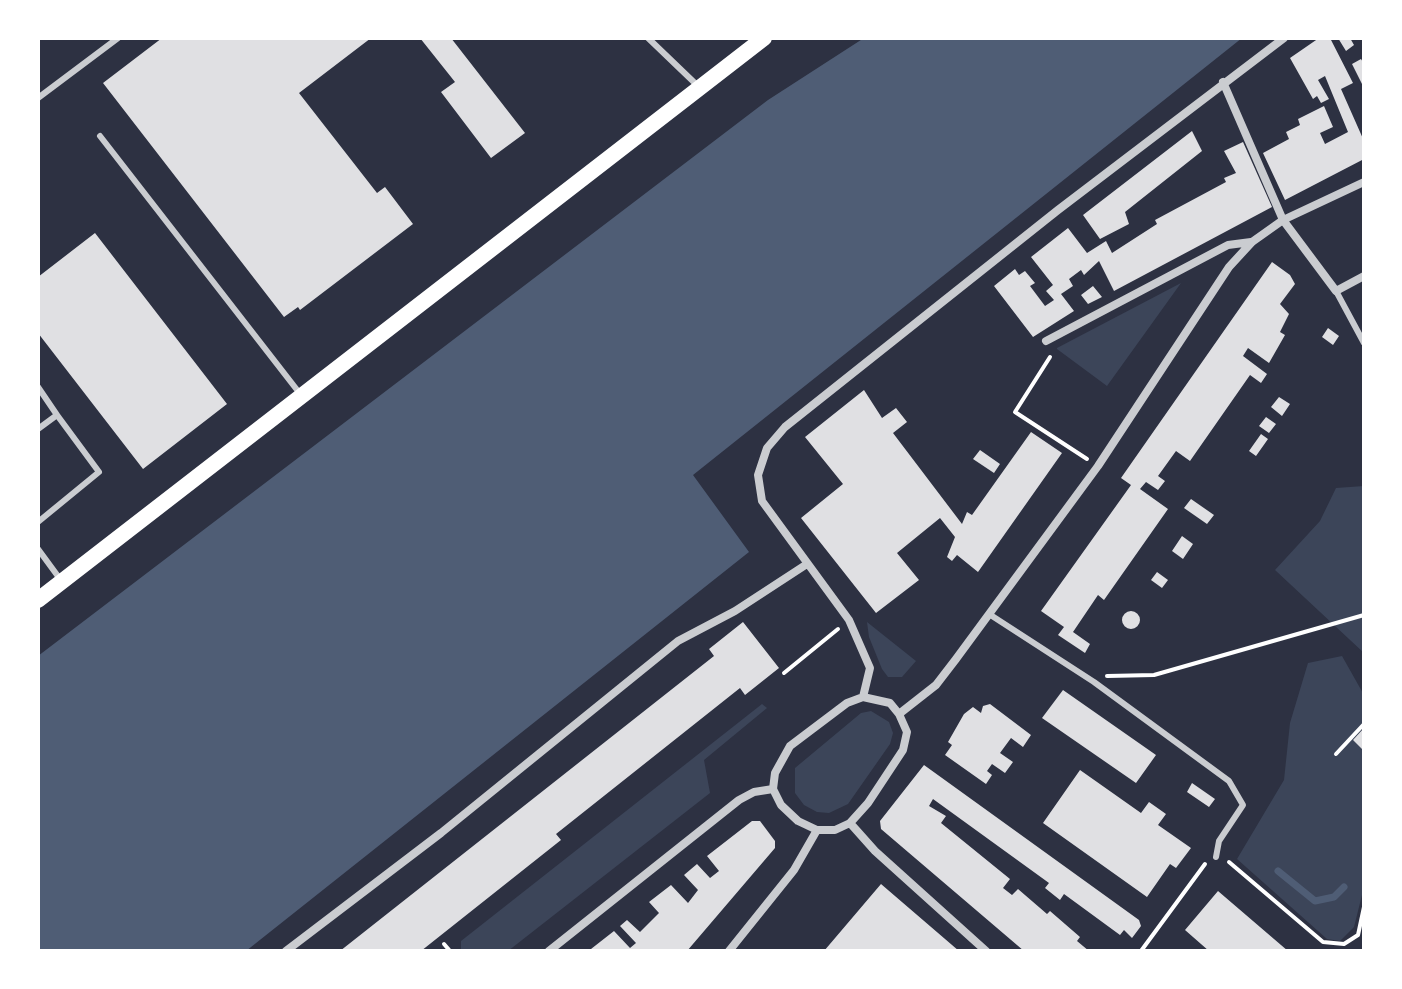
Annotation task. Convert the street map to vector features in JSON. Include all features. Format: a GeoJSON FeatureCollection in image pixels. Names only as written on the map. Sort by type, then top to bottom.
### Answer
{"type":"FeatureCollection","features":[{"type":"Feature","properties":{"kind":"main road"},"geometry":{"type":"LineString","coordinates":[[38,600],[763,38]]}},
{"type":"Feature","properties":{"kind":"street"},"geometry":{"type":"LineString","coordinates":[[863,697],[870,668],[867,655],[849,620],[762,501],[758,475],[767,448],[785,427],[1223,82],[1284,38]]}},
{"type":"Feature","properties":{"kind":"street"},"geometry":{"type":"LineString","coordinates":[[1223,82],[1283,220],[1336,291],[1364,276]]}},
{"type":"Feature","properties":{"kind":"street"},"geometry":{"type":"LineString","coordinates":[[899,714],[936,685],[989,614],[1098,466],[1229,267],[1252,242],[1283,220],[1364,182]]}},
{"type":"Feature","properties":{"kind":"street"},"geometry":{"type":"LineString","coordinates":[[1046,341],[1217,250],[1252,242]]}},
{"type":"Feature","properties":{"kind":"street"},"geometry":{"type":"LineString","coordinates":[[286,951],[441,833],[678,641],[735,611],[807,564]]}},
{"type":"Feature","properties":{"kind":"street"},"geometry":{"type":"LineString","coordinates":[[863,697],[890,703],[899,714],[907,732],[903,750],[868,803],[850,823],[835,830],[817,830],[798,821],[781,805],[773,789],[780,759],[790,746],[847,703],[863,697]]}},
{"type":"Feature","properties":{"kind":"street"},"geometry":{"type":"LineString","coordinates":[[549,951],[739,800],[754,792],[773,789]]}},
{"type":"Feature","properties":{"kind":"street"},"geometry":{"type":"LineString","coordinates":[[850,823],[875,851],[986,951]]}},
{"type":"Feature","properties":{"kind":"street"},"geometry":{"type":"LineString","coordinates":[[729,951],[794,870],[817,830]]}},
{"type":"Feature","properties":{"kind":"lane"},"geometry":{"type":"LineString","coordinates":[[38,98],[118,38]]}},
{"type":"Feature","properties":{"kind":"lane"},"geometry":{"type":"LineString","coordinates":[[648,38],[699,87]]}},
{"type":"Feature","properties":{"kind":"lane"},"geometry":{"type":"LineString","coordinates":[[100,136],[301,396]]}},
{"type":"Feature","properties":{"kind":"lane"},"geometry":{"type":"LineString","coordinates":[[1336,291],[1364,343]]}},
{"type":"Feature","properties":{"kind":"lane"},"geometry":{"type":"LineString","coordinates":[[38,387],[99,472],[38,522]]}},
{"type":"Feature","properties":{"kind":"lane"},"geometry":{"type":"LineString","coordinates":[[38,429],[57,415]]}},
{"type":"Feature","properties":{"kind":"lane"},"geometry":{"type":"LineString","coordinates":[[38,549],[62,582]]}},
{"type":"Feature","properties":{"kind":"lane"},"geometry":{"type":"LineString","coordinates":[[989,614],[1094,682],[1229,781],[1243,805],[1219,841],[1216,857]]}},
{"type":"Feature","properties":{"kind":"path"},"geometry":{"type":"LineString","coordinates":[[1046,341],[1052,353],[1015,412],[1098,466]]}},
{"type":"Feature","properties":{"kind":"path"},"geometry":{"type":"LineString","coordinates":[[1094,682],[1113,674],[1154,675],[1364,615]]}},
{"type":"Feature","properties":{"kind":"path"},"geometry":{"type":"LineString","coordinates":[[784,673],[837,630]]}},
{"type":"Feature","properties":{"kind":"path"},"geometry":{"type":"LineString","coordinates":[[1336,754],[1364,724]]}},
{"type":"Feature","properties":{"kind":"path"},"geometry":{"type":"LineString","coordinates":[[1141,951],[1210,858],[1216,857],[1238,867],[1323,942],[1344,944],[1358,935],[1364,907]]}},
{"type":"Feature","properties":{"kind":"path"},"geometry":{"type":"LineString","coordinates":[[444,944],[450,951]]}},
{"type":"Feature","properties":{"kind":"shaded area"},"geometry":{"type":"Polygon","coordinates":[[[864,38],[1242,38],[693,475],[749,552],[246,951],[38,951],[38,656],[768,100],[864,38]]]}},
{"type":"Feature","properties":{"kind":"shaded area"},"geometry":{"type":"Polygon","coordinates":[[[1181,283],[1107,386],[1057,349],[1057,348],[1181,283]]]}},
{"type":"Feature","properties":{"kind":"shaded area"},"geometry":{"type":"Polygon","coordinates":[[[1364,486],[1364,653],[1275,570],[1320,521],[1336,488],[1364,486]]]}},
{"type":"Feature","properties":{"kind":"shaded area"},"geometry":{"type":"Polygon","coordinates":[[[867,622],[916,661],[902,677],[888,677],[882,669],[869,637],[867,622]]]}},
{"type":"Feature","properties":{"kind":"shaded area"},"geometry":{"type":"Polygon","coordinates":[[[1342,656],[1364,695],[1364,728],[1353,740],[1364,751],[1364,887],[1354,927],[1340,941],[1327,939],[1237,859],[1284,780],[1290,723],[1308,663],[1342,656]]]}},
{"type":"Feature","properties":{"kind":"shaded area"},"geometry":{"type":"Polygon","coordinates":[[[762,704],[767,708],[704,760],[710,793],[508,951],[461,951],[461,941],[762,704]]]}},
{"type":"Feature","properties":{"kind":"shaded area"},"geometry":{"type":"Polygon","coordinates":[[[871,711],[889,722],[893,733],[890,744],[848,804],[829,813],[817,812],[804,805],[795,793],[795,768],[861,713],[871,711]]]}},
{"type":"Feature","properties":{"kind":"building"},"geometry":{"type":"Polygon","coordinates":[[[162,38],[371,38],[299,93],[377,193],[385,187],[413,224],[300,310],[298,307],[284,317],[103,83],[162,38]]]}},
{"type":"Feature","properties":{"kind":"building"},"geometry":{"type":"Polygon","coordinates":[[[420,38],[451,38],[525,133],[491,158],[441,92],[455,82],[420,38]]]}},
{"type":"Feature","properties":{"kind":"building"},"geometry":{"type":"Polygon","coordinates":[[[1319,38],[1330,38],[1353,83],[1341,89],[1364,141],[1364,159],[1285,200],[1263,153],[1289,139],[1286,132],[1300,125],[1298,119],[1324,106],[1333,127],[1320,133],[1325,144],[1348,132],[1325,76],[1318,80],[1329,99],[1321,103],[1317,96],[1313,99],[1290,58],[1319,38]]]}},
{"type":"Feature","properties":{"kind":"building"},"geometry":{"type":"Polygon","coordinates":[[[1338,38],[1350,38],[1354,45],[1346,51],[1338,38]]]}},
{"type":"Feature","properties":{"kind":"building"},"geometry":{"type":"Polygon","coordinates":[[[1361,59],[1364,64],[1364,88],[1352,64],[1361,59]]]}},
{"type":"Feature","properties":{"kind":"building"},"geometry":{"type":"Polygon","coordinates":[[[1192,131],[1202,151],[1125,212],[1129,224],[1100,239],[1083,215],[1192,131]]]}},
{"type":"Feature","properties":{"kind":"building"},"geometry":{"type":"Polygon","coordinates":[[[1243,142],[1272,207],[1114,291],[1099,261],[1084,275],[1081,270],[1069,279],[1073,286],[1061,294],[1074,311],[1033,337],[994,286],[1015,269],[1019,275],[1025,271],[1035,283],[1030,286],[1045,306],[1054,300],[1046,291],[1053,285],[1031,257],[1068,228],[1087,253],[1106,241],[1112,253],[1157,224],[1155,220],[1226,182],[1224,178],[1236,173],[1224,151],[1243,142]]]}},
{"type":"Feature","properties":{"kind":"building"},"geometry":{"type":"Polygon","coordinates":[[[95,233],[227,404],[143,469],[38,333],[38,277],[95,233]]]}},
{"type":"Feature","properties":{"kind":"building"},"geometry":{"type":"Polygon","coordinates":[[[1272,262],[1290,275],[1295,284],[1280,304],[1289,314],[1280,332],[1285,335],[1269,363],[1248,348],[1243,356],[1267,374],[1261,383],[1250,375],[1190,461],[1176,451],[1158,476],[1165,481],[1158,490],[1146,482],[1140,489],[1168,509],[1104,600],[1098,595],[1073,632],[1090,644],[1085,653],[1058,635],[1064,627],[1041,611],[1131,485],[1121,478],[1272,262]]]}},
{"type":"Feature","properties":{"kind":"building"},"geometry":{"type":"Polygon","coordinates":[[[1093,286],[1102,297],[1088,304],[1081,295],[1093,286]]]}},
{"type":"Feature","properties":{"kind":"building"},"geometry":{"type":"Polygon","coordinates":[[[1328,328],[1339,336],[1333,345],[1322,337],[1328,328]]]}},
{"type":"Feature","properties":{"kind":"building"},"geometry":{"type":"Polygon","coordinates":[[[864,390],[882,418],[896,408],[907,422],[893,433],[962,524],[967,512],[972,515],[1031,432],[1062,453],[978,572],[957,555],[952,561],[947,557],[955,537],[940,518],[897,553],[919,580],[876,613],[801,518],[843,484],[805,437],[864,390]]]}},
{"type":"Feature","properties":{"kind":"building"},"geometry":{"type":"Polygon","coordinates":[[[1279,397],[1290,404],[1282,416],[1271,407],[1279,397]]]}},
{"type":"Feature","properties":{"kind":"building"},"geometry":{"type":"Polygon","coordinates":[[[1266,417],[1276,424],[1269,433],[1259,426],[1266,417]]]}},
{"type":"Feature","properties":{"kind":"building"},"geometry":{"type":"Polygon","coordinates":[[[1261,434],[1268,439],[1256,456],[1249,451],[1261,434]]]}},
{"type":"Feature","properties":{"kind":"building"},"geometry":{"type":"Polygon","coordinates":[[[980,450],[1000,464],[994,473],[973,459],[980,450]]]}},
{"type":"Feature","properties":{"kind":"building"},"geometry":{"type":"Polygon","coordinates":[[[1191,499],[1214,515],[1207,524],[1184,508],[1191,499]]]}},
{"type":"Feature","properties":{"kind":"building"},"geometry":{"type":"Polygon","coordinates":[[[1182,536],[1193,544],[1183,559],[1172,551],[1182,536]]]}},
{"type":"Feature","properties":{"kind":"building"},"geometry":{"type":"Polygon","coordinates":[[[1157,572],[1168,580],[1162,588],[1151,580],[1157,572]]]}},
{"type":"Feature","properties":{"kind":"building"},"geometry":{"type":"Polygon","coordinates":[[[1131,611],[1140,620],[1131,629],[1122,620],[1131,611]]]}},
{"type":"Feature","properties":{"kind":"building"},"geometry":{"type":"Polygon","coordinates":[[[743,622],[779,668],[745,695],[740,688],[556,834],[561,840],[421,951],[340,951],[714,656],[709,649],[743,622]]]}},
{"type":"Feature","properties":{"kind":"building"},"geometry":{"type":"Polygon","coordinates":[[[1063,690],[1156,755],[1136,783],[1042,718],[1063,690]]]}},
{"type":"Feature","properties":{"kind":"building"},"geometry":{"type":"Polygon","coordinates":[[[990,704],[1031,735],[1023,747],[1011,738],[1000,753],[1013,762],[1005,773],[992,764],[987,771],[992,775],[986,784],[945,755],[952,745],[948,742],[964,714],[973,707],[981,713],[983,706],[990,704]]]}},
{"type":"Feature","properties":{"kind":"building"},"geometry":{"type":"Polygon","coordinates":[[[1364,728],[1364,751],[1353,740],[1364,728]]]}},
{"type":"Feature","properties":{"kind":"building"},"geometry":{"type":"Polygon","coordinates":[[[924,765],[1139,920],[1141,926],[1132,938],[1124,930],[1120,935],[1064,894],[1060,900],[1045,888],[1049,883],[933,799],[929,806],[946,816],[941,823],[1010,879],[1003,888],[1012,895],[1018,889],[1047,914],[1050,911],[1080,937],[1077,941],[1089,951],[1024,951],[881,829],[880,821],[924,765]]]}},
{"type":"Feature","properties":{"kind":"building"},"geometry":{"type":"Polygon","coordinates":[[[1080,770],[1141,813],[1149,802],[1166,814],[1158,825],[1191,848],[1176,868],[1170,864],[1147,897],[1043,823],[1080,770]]]}},
{"type":"Feature","properties":{"kind":"building"},"geometry":{"type":"Polygon","coordinates":[[[1192,783],[1215,799],[1209,807],[1187,792],[1192,783]]]}},
{"type":"Feature","properties":{"kind":"building"},"geometry":{"type":"Polygon","coordinates":[[[752,821],[760,821],[775,841],[775,848],[687,951],[591,949],[614,931],[630,948],[636,943],[620,926],[627,920],[640,932],[659,913],[649,902],[671,885],[688,903],[698,890],[684,875],[697,864],[710,878],[719,871],[707,856],[752,821]]]}},
{"type":"Feature","properties":{"kind":"building"},"geometry":{"type":"Polygon","coordinates":[[[881,884],[959,951],[824,951],[881,884]]]}},
{"type":"Feature","properties":{"kind":"building"},"geometry":{"type":"Polygon","coordinates":[[[1218,891],[1288,951],[1209,951],[1185,930],[1218,891]]]}},
{"type":"Feature","properties":{"kind":"waterway"},"geometry":{"type":"LineString","coordinates":[[1278,871],[1315,901],[1334,897],[1344,887]]}}]}
